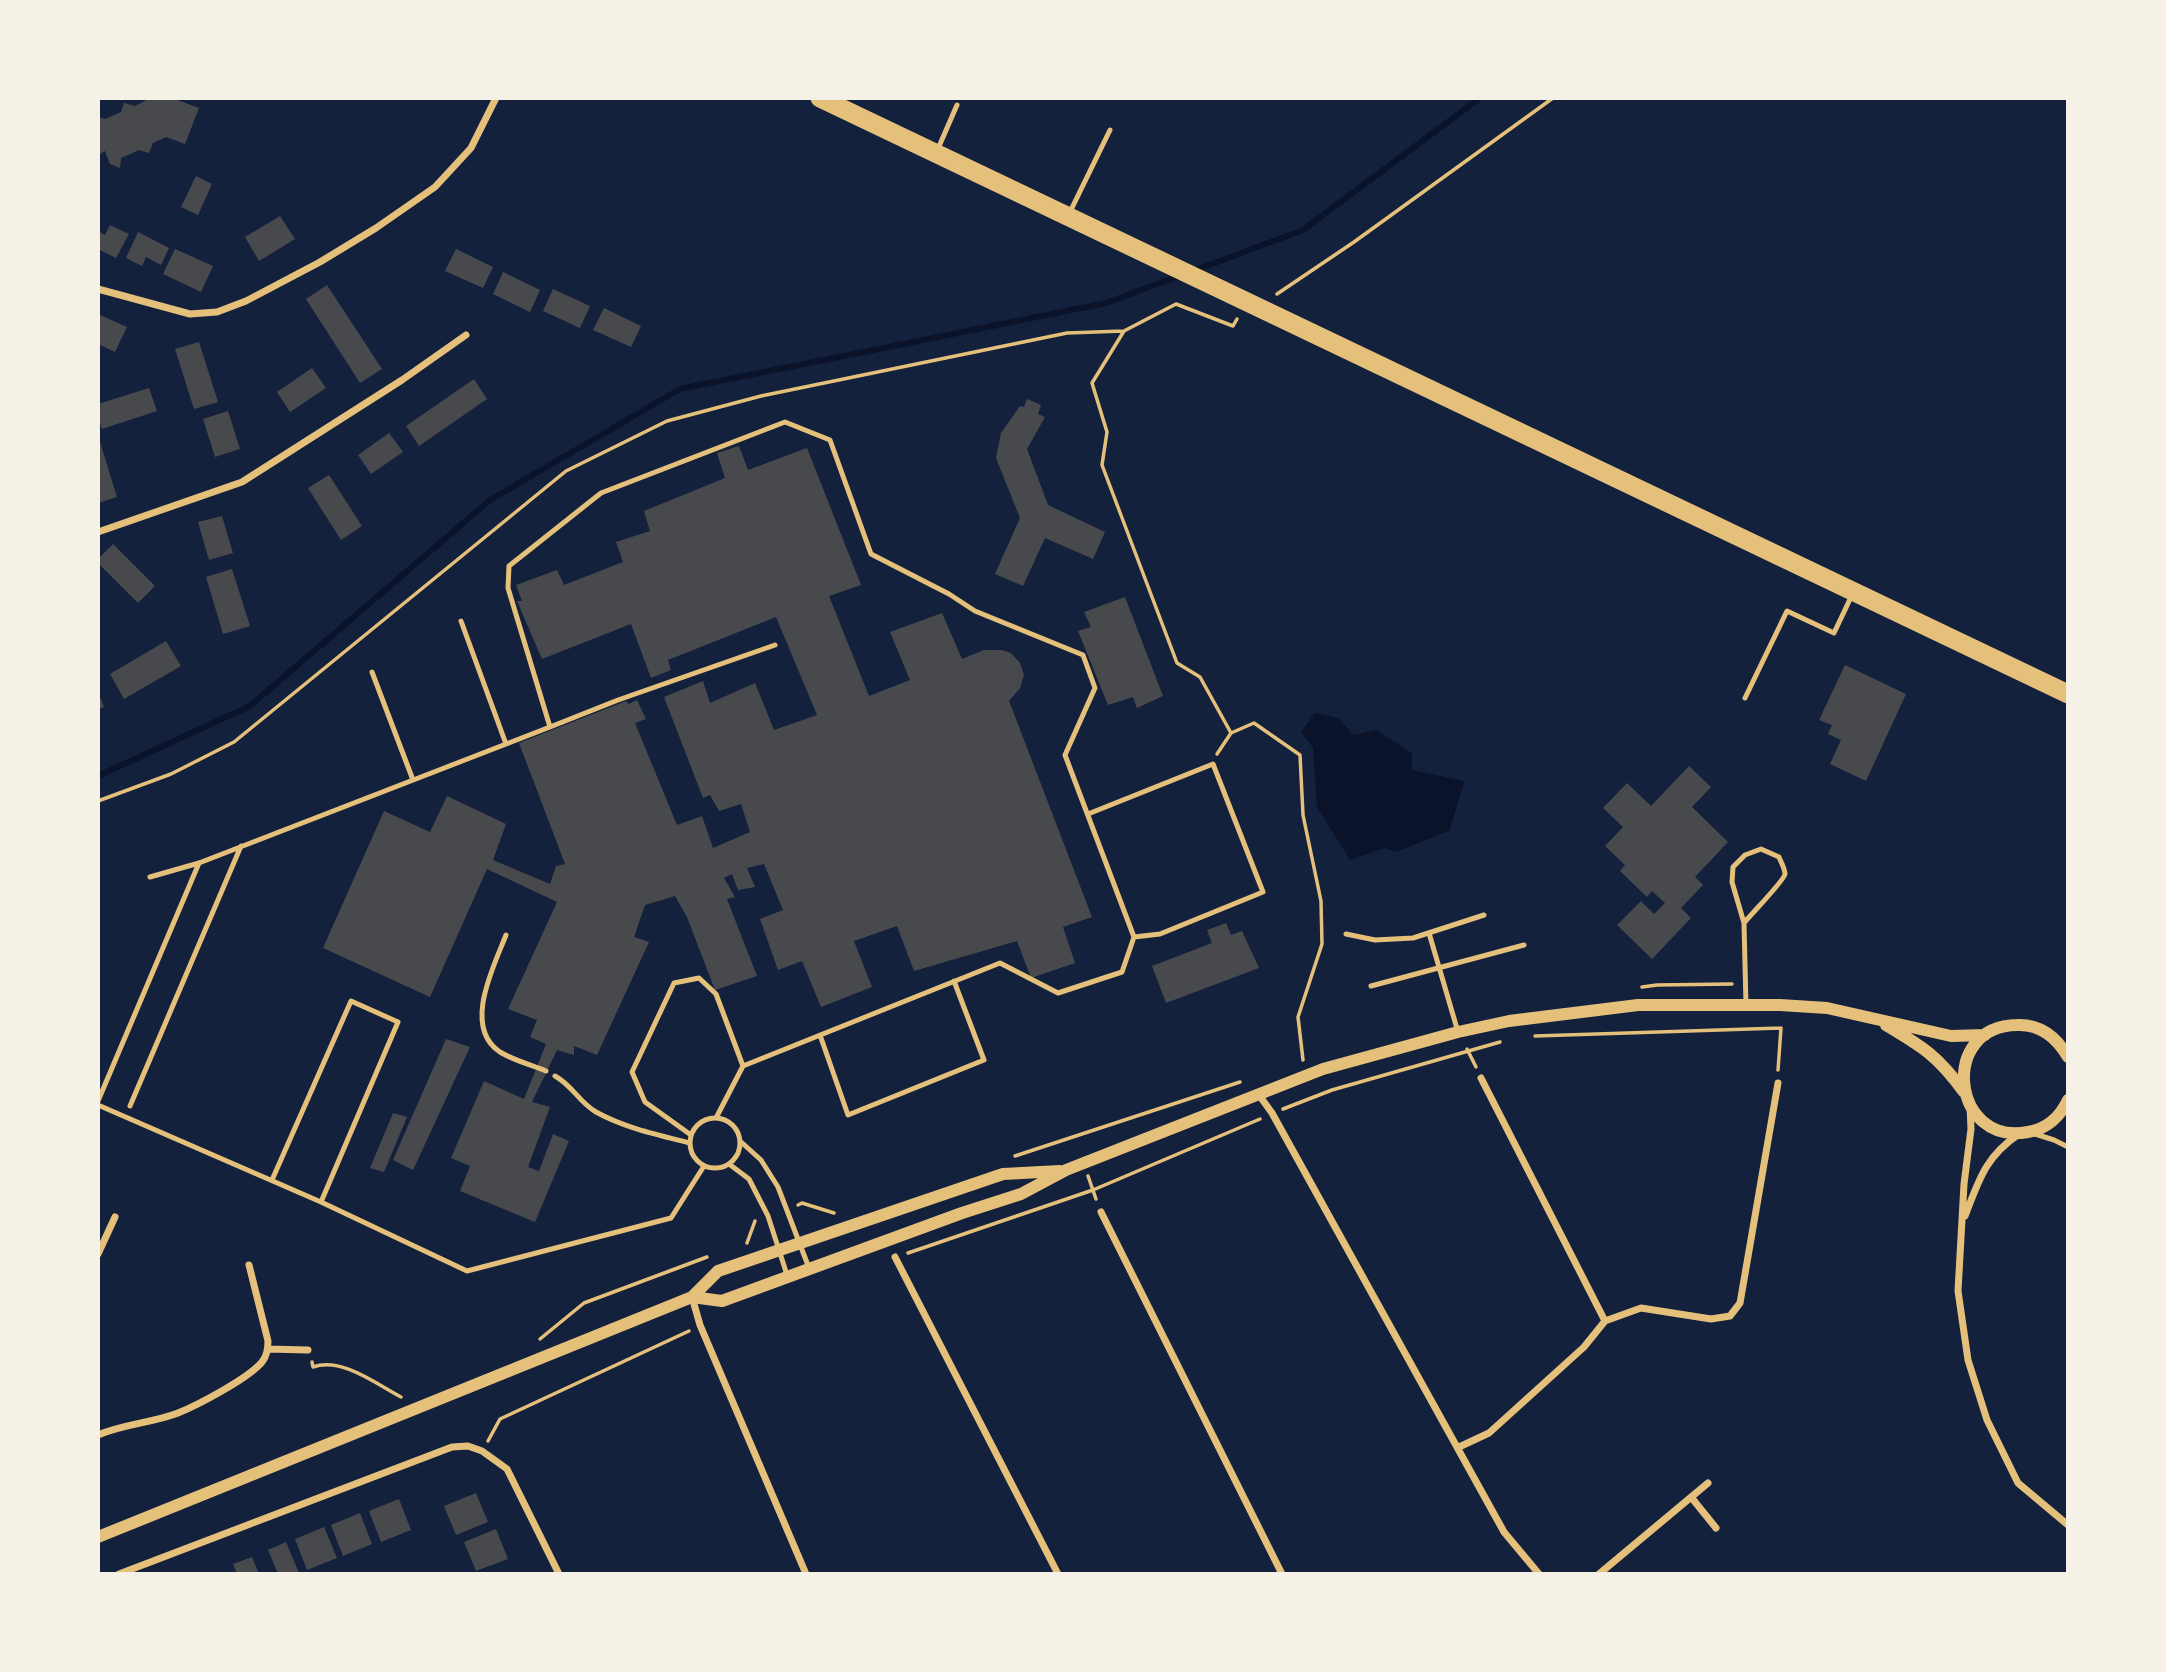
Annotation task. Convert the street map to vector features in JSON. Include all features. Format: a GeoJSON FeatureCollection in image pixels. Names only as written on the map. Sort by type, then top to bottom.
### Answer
{"type":"FeatureCollection","features":[{"type":"Feature","properties":{"kind":"highway"},"geometry":{"type":"LineString","coordinates":[[820,98],[2068,694]]}},
{"type":"Feature","properties":{"kind":"street"},"geometry":{"type":"LineString","coordinates":[[98,289],[190,314],[217,312],[246,301],[320,262],[376,228],[435,187],[471,148],[496,98]]}},
{"type":"Feature","properties":{"kind":"street"},"geometry":{"type":"LineString","coordinates":[[98,532],[243,482],[402,380],[466,335]]}},
{"type":"Feature","properties":{"kind":"street"},"geometry":{"type":"LineString","coordinates":[[692,1297],[723,1301],[1021,1194],[1066,1170],[1323,1069],[1509,1021],[1638,1005],[1780,1005],[1827,1008],[1951,1036],[1985,1035]]}},
{"type":"Feature","properties":{"kind":"street"},"geometry":{"type":"LineString","coordinates":[[1874,1017],[1928,1051],[1945,1066],[1964,1091],[1970,1106],[1971,1129],[1964,1184],[1958,1291],[1968,1360],[1987,1420],[2018,1483],[2068,1525]]}},
{"type":"Feature","properties":{"kind":"street"},"geometry":{"type":"LineString","coordinates":[[1964,1091],[1966,1058],[1985,1035],[2007,1025],[2026,1025],[2068,1039]]}},
{"type":"Feature","properties":{"kind":"street"},"geometry":{"type":"LineString","coordinates":[[2045,1032],[2057,1040],[2068,1058]]}},
{"type":"Feature","properties":{"kind":"street"},"geometry":{"type":"LineString","coordinates":[[1481,1078],[1605,1321]]}},
{"type":"Feature","properties":{"kind":"street"},"geometry":{"type":"LineString","coordinates":[[1459,1447],[1489,1433],[1584,1347],[1605,1321],[1641,1308],[1712,1319],[1730,1316],[1740,1303],[1777,1083]]}},
{"type":"Feature","properties":{"kind":"street"},"geometry":{"type":"LineString","coordinates":[[1259,1095],[1272,1113],[1504,1532],[1539,1574]]}},
{"type":"Feature","properties":{"kind":"street"},"geometry":{"type":"LineString","coordinates":[[1970,1106],[1987,1125],[2000,1131],[2022,1133],[2038,1130],[2051,1123],[2068,1100]]}},
{"type":"Feature","properties":{"kind":"street"},"geometry":{"type":"LineString","coordinates":[[1964,1220],[1982,1173],[1996,1152],[2022,1133]]}},
{"type":"Feature","properties":{"kind":"street"},"geometry":{"type":"LineString","coordinates":[[98,1537],[692,1297],[718,1271],[1003,1174],[1066,1170]]}},
{"type":"Feature","properties":{"kind":"street"},"geometry":{"type":"LineString","coordinates":[[1101,1212],[1281,1574]]}},
{"type":"Feature","properties":{"kind":"street"},"geometry":{"type":"LineString","coordinates":[[98,1254],[115,1217]]}},
{"type":"Feature","properties":{"kind":"street"},"geometry":{"type":"LineString","coordinates":[[895,1257],[1058,1574]]}},
{"type":"Feature","properties":{"kind":"street"},"geometry":{"type":"LineString","coordinates":[[98,1435],[176,1414],[204,1401],[263,1361],[268,1341],[249,1265]]}},
{"type":"Feature","properties":{"kind":"street"},"geometry":{"type":"LineString","coordinates":[[692,1297],[700,1325],[806,1574]]}},
{"type":"Feature","properties":{"kind":"street"},"geometry":{"type":"LineString","coordinates":[[268,1349],[308,1350]]}},
{"type":"Feature","properties":{"kind":"street"},"geometry":{"type":"LineString","coordinates":[[119,1574],[452,1447],[468,1446],[482,1451],[507,1469],[559,1574]]}},
{"type":"Feature","properties":{"kind":"street"},"geometry":{"type":"LineString","coordinates":[[1599,1574],[1708,1483]]}},
{"type":"Feature","properties":{"kind":"street"},"geometry":{"type":"LineString","coordinates":[[1691,1497],[1716,1528]]}},
{"type":"Feature","properties":{"kind":"lane"},"geometry":{"type":"LineString","coordinates":[[936,153],[957,105]]}},
{"type":"Feature","properties":{"kind":"lane"},"geometry":{"type":"LineString","coordinates":[[1068,217],[1110,130]]}},
{"type":"Feature","properties":{"kind":"lane"},"geometry":{"type":"LineString","coordinates":[[550,727],[508,588],[509,566],[601,493],[785,422],[830,440],[871,554],[949,594],[975,611],[1083,655],[1095,688],[1065,755],[1134,936],[1122,972],[1058,993],[1000,963],[743,1066],[716,1118]]}},
{"type":"Feature","properties":{"kind":"lane"},"geometry":{"type":"LineString","coordinates":[[1745,698],[1787,611],[1834,633],[1854,592]]}},
{"type":"Feature","properties":{"kind":"lane"},"geometry":{"type":"LineString","coordinates":[[461,621],[506,744]]}},
{"type":"Feature","properties":{"kind":"lane"},"geometry":{"type":"LineString","coordinates":[[150,877],[199,863],[618,700],[775,645]]}},
{"type":"Feature","properties":{"kind":"lane"},"geometry":{"type":"LineString","coordinates":[[372,672],[413,780]]}},
{"type":"Feature","properties":{"kind":"lane"},"geometry":{"type":"LineString","coordinates":[[1087,814],[1213,764],[1263,892],[1160,934],[1134,936]]}},
{"type":"Feature","properties":{"kind":"lane"},"geometry":{"type":"LineString","coordinates":[[130,1106],[242,846]]}},
{"type":"Feature","properties":{"kind":"lane"},"geometry":{"type":"LineString","coordinates":[[1744,923],[1765,897],[1781,884],[1785,874],[1779,857],[1761,849],[1745,855],[1733,867],[1732,882],[1744,923],[1746,1005]]}},
{"type":"Feature","properties":{"kind":"lane"},"geometry":{"type":"LineString","coordinates":[[199,863],[98,1103],[321,1202],[467,1271],[671,1218],[704,1166]]}},
{"type":"Feature","properties":{"kind":"lane"},"geometry":{"type":"LineString","coordinates":[[1346,934],[1375,940],[1413,938],[1484,915]]}},
{"type":"Feature","properties":{"kind":"lane"},"geometry":{"type":"LineString","coordinates":[[1429,933],[1458,1032]]}},
{"type":"Feature","properties":{"kind":"lane"},"geometry":{"type":"LineString","coordinates":[[506,936],[484,992],[482,1008],[485,1028],[490,1042],[500,1052],[546,1071]]}},
{"type":"Feature","properties":{"kind":"lane"},"geometry":{"type":"LineString","coordinates":[[1371,986],[1524,945]]}},
{"type":"Feature","properties":{"kind":"lane"},"geometry":{"type":"LineString","coordinates":[[691,1135],[645,1102],[632,1072],[674,983],[699,978],[716,994],[743,1066]]}},
{"type":"Feature","properties":{"kind":"lane"},"geometry":{"type":"LineString","coordinates":[[820,1035],[848,1115],[984,1060],[954,981]]}},
{"type":"Feature","properties":{"kind":"lane"},"geometry":{"type":"LineString","coordinates":[[272,1180],[351,1001],[398,1022],[321,1202]]}},
{"type":"Feature","properties":{"kind":"lane"},"geometry":{"type":"LineString","coordinates":[[555,1076],[574,1089],[582,1101],[594,1111],[632,1127],[690,1143]]}},
{"type":"Feature","properties":{"kind":"lane"},"geometry":{"type":"LineString","coordinates":[[716,1118],[732,1124],[740,1141],[739,1150],[729,1164],[721,1167],[704,1166],[697,1160],[690,1143],[691,1135],[700,1123],[716,1118]]}},
{"type":"Feature","properties":{"kind":"lane"},"geometry":{"type":"LineString","coordinates":[[2022,1133],[2044,1136],[2068,1147]]}},
{"type":"Feature","properties":{"kind":"lane"},"geometry":{"type":"LineString","coordinates":[[740,1141],[761,1160],[778,1187],[810,1269]]}},
{"type":"Feature","properties":{"kind":"lane"},"geometry":{"type":"LineString","coordinates":[[729,1164],[749,1180],[768,1216],[788,1278]]}},
{"type":"Feature","properties":{"kind":"path"},"geometry":{"type":"LineString","coordinates":[[1303,1060],[1298,1017],[1322,944],[1321,901],[1303,815],[1300,755],[1254,723],[1231,733],[1200,677],[1177,663],[1102,465],[1107,432],[1092,383],[1124,331],[1176,304],[1233,326],[1258,286],[1278,294],[1553,98]]}},
{"type":"Feature","properties":{"kind":"path"},"geometry":{"type":"LineString","coordinates":[[1777,1083],[1780,1005]]}},
{"type":"Feature","properties":{"kind":"path"},"geometry":{"type":"LineString","coordinates":[[1534,1036],[1781,1028]]}},
{"type":"Feature","properties":{"kind":"path"},"geometry":{"type":"LineString","coordinates":[[1458,1032],[1481,1078]]}},
{"type":"Feature","properties":{"kind":"path"},"geometry":{"type":"LineString","coordinates":[[895,1257],[1093,1190],[1332,1090],[1508,1040]]}},
{"type":"Feature","properties":{"kind":"path"},"geometry":{"type":"LineString","coordinates":[[1084,1164],[1101,1212]]}},
{"type":"Feature","properties":{"kind":"path"},"geometry":{"type":"LineString","coordinates":[[482,1451],[500,1419],[700,1325]]}},
{"type":"Feature","properties":{"kind":"path"},"geometry":{"type":"LineString","coordinates":[[308,1350],[313,1367],[322,1364],[337,1365],[404,1398]]}},
{"type":"Feature","properties":{"kind":"water"},"geometry":{"type":"Polygon","coordinates":[[[1315,713],[1338,718],[1354,735],[1377,730],[1412,753],[1412,770],[1465,781],[1449,831],[1396,852],[1385,848],[1350,860],[1317,807],[1313,748],[1301,732],[1315,713]]]}},
{"type":"Feature","properties":{"kind":"building"},"geometry":{"type":"Polygon","coordinates":[[[150,98],[172,98],[199,108],[185,144],[166,137],[153,143],[149,153],[139,150],[121,158],[120,168],[110,164],[105,151],[98,155],[98,117],[105,119],[121,112],[124,103],[135,106],[150,98]]]}},
{"type":"Feature","properties":{"kind":"building"},"geometry":{"type":"Polygon","coordinates":[[[196,176],[212,184],[198,215],[181,207],[196,176]]]}},
{"type":"Feature","properties":{"kind":"building"},"geometry":{"type":"Polygon","coordinates":[[[280,216],[295,239],[259,261],[245,237],[280,216]]]}},
{"type":"Feature","properties":{"kind":"building"},"geometry":{"type":"Polygon","coordinates":[[[110,225],[129,234],[116,258],[98,249],[98,231],[105,235],[110,225]]]}},
{"type":"Feature","properties":{"kind":"building"},"geometry":{"type":"Polygon","coordinates":[[[138,232],[169,248],[161,265],[146,257],[142,266],[126,258],[138,232]]]}},
{"type":"Feature","properties":{"kind":"building"},"geometry":{"type":"Polygon","coordinates":[[[175,249],[213,266],[201,292],[163,274],[175,249]]]}},
{"type":"Feature","properties":{"kind":"building"},"geometry":{"type":"Polygon","coordinates":[[[456,249],[493,267],[483,288],[445,271],[456,249]]]}},
{"type":"Feature","properties":{"kind":"building"},"geometry":{"type":"Polygon","coordinates":[[[503,272],[540,290],[530,312],[493,294],[503,272]]]}},
{"type":"Feature","properties":{"kind":"building"},"geometry":{"type":"Polygon","coordinates":[[[327,285],[382,369],[360,383],[306,299],[327,285]]]}},
{"type":"Feature","properties":{"kind":"building"},"geometry":{"type":"Polygon","coordinates":[[[553,289],[590,306],[580,328],[543,311],[553,289]]]}},
{"type":"Feature","properties":{"kind":"building"},"geometry":{"type":"Polygon","coordinates":[[[604,308],[641,326],[631,347],[593,330],[604,308]]]}},
{"type":"Feature","properties":{"kind":"building"},"geometry":{"type":"Polygon","coordinates":[[[98,314],[127,327],[115,352],[98,344],[98,314]]]}},
{"type":"Feature","properties":{"kind":"building"},"geometry":{"type":"Polygon","coordinates":[[[199,342],[218,402],[194,409],[175,349],[199,342]]]}},
{"type":"Feature","properties":{"kind":"building"},"geometry":{"type":"Polygon","coordinates":[[[312,368],[326,388],[290,412],[277,392],[312,368]]]}},
{"type":"Feature","properties":{"kind":"building"},"geometry":{"type":"Polygon","coordinates":[[[474,379],[487,399],[419,446],[406,426],[474,379]]]}},
{"type":"Feature","properties":{"kind":"building"},"geometry":{"type":"Polygon","coordinates":[[[149,388],[157,411],[102,429],[98,404],[149,388]]]}},
{"type":"Feature","properties":{"kind":"building"},"geometry":{"type":"Polygon","coordinates":[[[1027,399],[1041,405],[1038,414],[1045,417],[1027,449],[1048,505],[1105,532],[1093,559],[1045,538],[1023,586],[995,574],[1020,518],[996,458],[1001,433],[1020,406],[1024,407],[1027,399]]]}},
{"type":"Feature","properties":{"kind":"building"},"geometry":{"type":"Polygon","coordinates":[[[228,411],[240,449],[215,457],[203,419],[228,411]]]}},
{"type":"Feature","properties":{"kind":"building"},"geometry":{"type":"Polygon","coordinates":[[[389,433],[403,452],[371,474],[358,455],[389,433]]]}},
{"type":"Feature","properties":{"kind":"building"},"geometry":{"type":"Polygon","coordinates":[[[98,442],[117,497],[98,503],[98,442]]]}},
{"type":"Feature","properties":{"kind":"building"},"geometry":{"type":"Polygon","coordinates":[[[739,446],[748,470],[807,448],[861,585],[829,596],[869,696],[910,680],[890,632],[942,613],[962,659],[984,650],[1002,650],[1011,653],[1020,663],[1024,675],[1020,688],[1009,701],[1092,917],[1063,927],[1075,963],[1031,978],[1017,941],[914,971],[897,926],[854,941],[872,987],[821,1007],[802,961],[778,970],[760,919],[783,910],[764,864],[747,868],[755,887],[738,890],[732,874],[724,878],[735,897],[727,899],[757,976],[715,990],[687,917],[675,896],[645,905],[634,937],[649,942],[597,1055],[574,1046],[574,1055],[557,1050],[532,1102],[550,1107],[528,1167],[539,1171],[553,1134],[569,1141],[535,1222],[460,1191],[470,1166],[451,1158],[484,1081],[524,1099],[546,1044],[530,1037],[537,1020],[508,1009],[557,902],[487,869],[430,997],[323,948],[384,811],[430,832],[447,796],[506,824],[493,860],[550,884],[556,866],[565,864],[519,743],[626,701],[629,704],[637,700],[646,719],[635,723],[677,825],[702,816],[713,848],[750,832],[741,804],[719,811],[710,795],[703,798],[664,697],[703,681],[710,703],[755,683],[774,730],[817,715],[776,617],[668,660],[671,670],[651,678],[631,624],[542,659],[517,601],[522,601],[516,585],[557,570],[564,585],[623,562],[616,542],[650,531],[644,511],[725,478],[717,453],[739,446]]]}},
{"type":"Feature","properties":{"kind":"building"},"geometry":{"type":"Polygon","coordinates":[[[329,475],[362,526],[341,540],[308,488],[329,475]]]}},
{"type":"Feature","properties":{"kind":"building"},"geometry":{"type":"Polygon","coordinates":[[[222,516],[233,553],[209,560],[198,522],[222,516]]]}},
{"type":"Feature","properties":{"kind":"building"},"geometry":{"type":"Polygon","coordinates":[[[113,544],[155,586],[138,603],[98,563],[98,559],[113,544]]]}},
{"type":"Feature","properties":{"kind":"building"},"geometry":{"type":"Polygon","coordinates":[[[232,569],[250,626],[223,634],[206,577],[232,569]]]}},
{"type":"Feature","properties":{"kind":"building"},"geometry":{"type":"Polygon","coordinates":[[[1125,597],[1163,696],[1137,708],[1133,697],[1108,705],[1078,631],[1091,627],[1084,612],[1125,597]]]}},
{"type":"Feature","properties":{"kind":"building"},"geometry":{"type":"Polygon","coordinates":[[[166,641],[181,666],[124,699],[110,674],[166,641]]]}},
{"type":"Feature","properties":{"kind":"building"},"geometry":{"type":"Polygon","coordinates":[[[1845,665],[1906,694],[1866,781],[1830,764],[1841,740],[1828,734],[1832,725],[1819,720],[1845,665]]]}},
{"type":"Feature","properties":{"kind":"building"},"geometry":{"type":"Polygon","coordinates":[[[98,692],[104,707],[98,709],[98,692]]]}},
{"type":"Feature","properties":{"kind":"building"},"geometry":{"type":"Polygon","coordinates":[[[1689,766],[1711,787],[1692,807],[1728,842],[1695,877],[1703,885],[1681,908],[1691,918],[1652,959],[1617,925],[1641,901],[1654,914],[1665,903],[1652,891],[1647,897],[1620,871],[1625,865],[1605,846],[1623,827],[1603,808],[1627,783],[1651,806],[1689,766]]]}},
{"type":"Feature","properties":{"kind":"building"},"geometry":{"type":"Polygon","coordinates":[[[1226,923],[1231,935],[1242,931],[1259,968],[1166,1003],[1152,966],[1212,943],[1207,930],[1226,923]]]}},
{"type":"Feature","properties":{"kind":"building"},"geometry":{"type":"Polygon","coordinates":[[[446,1039],[470,1047],[413,1170],[393,1160],[446,1039]]]}},
{"type":"Feature","properties":{"kind":"building"},"geometry":{"type":"Polygon","coordinates":[[[393,1113],[407,1117],[384,1172],[370,1168],[393,1113]]]}},
{"type":"Feature","properties":{"kind":"building"},"geometry":{"type":"Polygon","coordinates":[[[476,1493],[488,1522],[456,1535],[444,1506],[476,1493]]]}},
{"type":"Feature","properties":{"kind":"building"},"geometry":{"type":"Polygon","coordinates":[[[399,1499],[411,1530],[381,1542],[369,1511],[399,1499]]]}},
{"type":"Feature","properties":{"kind":"building"},"geometry":{"type":"Polygon","coordinates":[[[360,1513],[372,1544],[343,1556],[331,1525],[360,1513]]]}},
{"type":"Feature","properties":{"kind":"building"},"geometry":{"type":"Polygon","coordinates":[[[324,1527],[337,1558],[307,1570],[295,1539],[324,1527]]]}},
{"type":"Feature","properties":{"kind":"building"},"geometry":{"type":"Polygon","coordinates":[[[496,1529],[508,1559],[476,1571],[464,1542],[496,1529]]]}},
{"type":"Feature","properties":{"kind":"building"},"geometry":{"type":"Polygon","coordinates":[[[286,1542],[299,1573],[297,1574],[278,1574],[268,1550],[286,1542]]]}},
{"type":"Feature","properties":{"kind":"building"},"geometry":{"type":"Polygon","coordinates":[[[252,1557],[259,1574],[237,1574],[233,1564],[252,1557]]]}},
{"type":"Feature","properties":{"kind":"waterway"},"geometry":{"type":"LineString","coordinates":[[1193,271],[1303,230],[1480,98]]}},
{"type":"Feature","properties":{"kind":"waterway"},"geometry":{"type":"LineString","coordinates":[[98,776],[250,706],[490,500],[680,389],[1106,303],[1179,276]]}}]}
